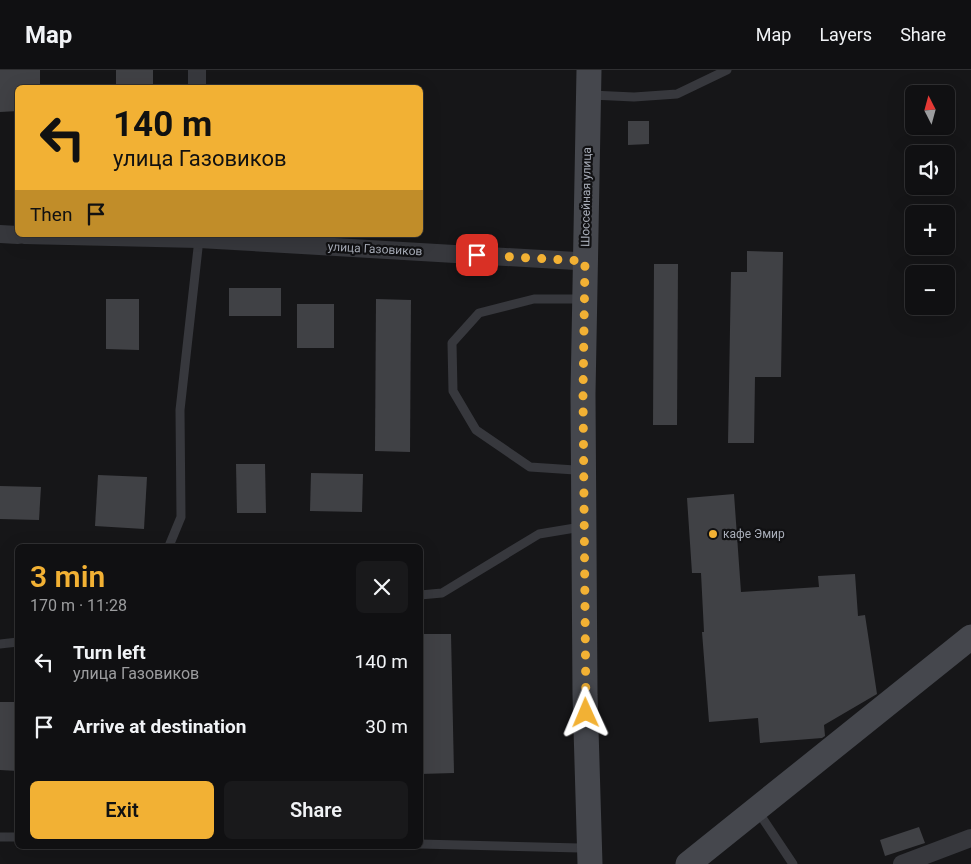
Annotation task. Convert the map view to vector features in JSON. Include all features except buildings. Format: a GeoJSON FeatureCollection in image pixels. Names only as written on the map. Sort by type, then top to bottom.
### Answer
{"type":"FeatureCollection","features":[{"type":"Feature","properties":{"kind":"main road","name":"Шоссейная улица"},"geometry":{"type":"LineString","coordinates":[[580,70],[580,261],[585,686],[583,859]]}},
{"type":"Feature","properties":{"kind":"main road","name":"Шоссейная улица"},"geometry":{"type":"LineString","coordinates":[[583,859],[574,470],[576,299],[580,261],[589,70]]}},
{"type":"Feature","properties":{"kind":"main road"},"geometry":{"type":"LineString","coordinates":[[688,864],[971,637]]}},
{"type":"Feature","properties":{"kind":"street"},"geometry":{"type":"LineString","coordinates":[[197,70],[197,85]]}},
{"type":"Feature","properties":{"kind":"street"},"geometry":{"type":"LineString","coordinates":[[0,234],[15,235]]}},
{"type":"Feature","properties":{"kind":"street","name":"улица Газовиков"},"geometry":{"type":"LineString","coordinates":[[199,237],[580,261]]}},
{"type":"Feature","properties":{"kind":"street"},"geometry":{"type":"LineString","coordinates":[[902,864],[971,838]]}},
{"type":"Feature","properties":{"kind":"lane"},"geometry":{"type":"LineString","coordinates":[[588,95],[634,96],[677,94],[727,70]]}},
{"type":"Feature","properties":{"kind":"lane"},"geometry":{"type":"LineString","coordinates":[[170,544],[182,517],[180,410],[199,237]]}},
{"type":"Feature","properties":{"kind":"lane"},"geometry":{"type":"LineString","coordinates":[[574,470],[530,467],[476,430],[452,390],[452,343],[480,313],[534,299],[576,299]]}},
{"type":"Feature","properties":{"kind":"lane"},"geometry":{"type":"LineString","coordinates":[[423,595],[442,593],[539,534],[575,528]]}},
{"type":"Feature","properties":{"kind":"lane"},"geometry":{"type":"LineString","coordinates":[[0,644],[15,642]]}},
{"type":"Feature","properties":{"kind":"lane"},"geometry":{"type":"LineString","coordinates":[[757,810],[793,864]]}},
{"type":"Feature","properties":{"kind":"lane"},"geometry":{"type":"LineString","coordinates":[[0,837],[15,838]]}},
{"type":"Feature","properties":{"kind":"lane"},"geometry":{"type":"LineString","coordinates":[[423,844],[583,859]]}},
{"type":"Feature","properties":{"kind":"place","name":"кафе Эмир"},"geometry":{"type":"Point","coordinates":[713,534]}},
{"type":"Feature","properties":{"kind":"route"},"geometry":{"type":"LineString","coordinates":[[477,255],[585,261],[583,394],[586,713]]}}]}
